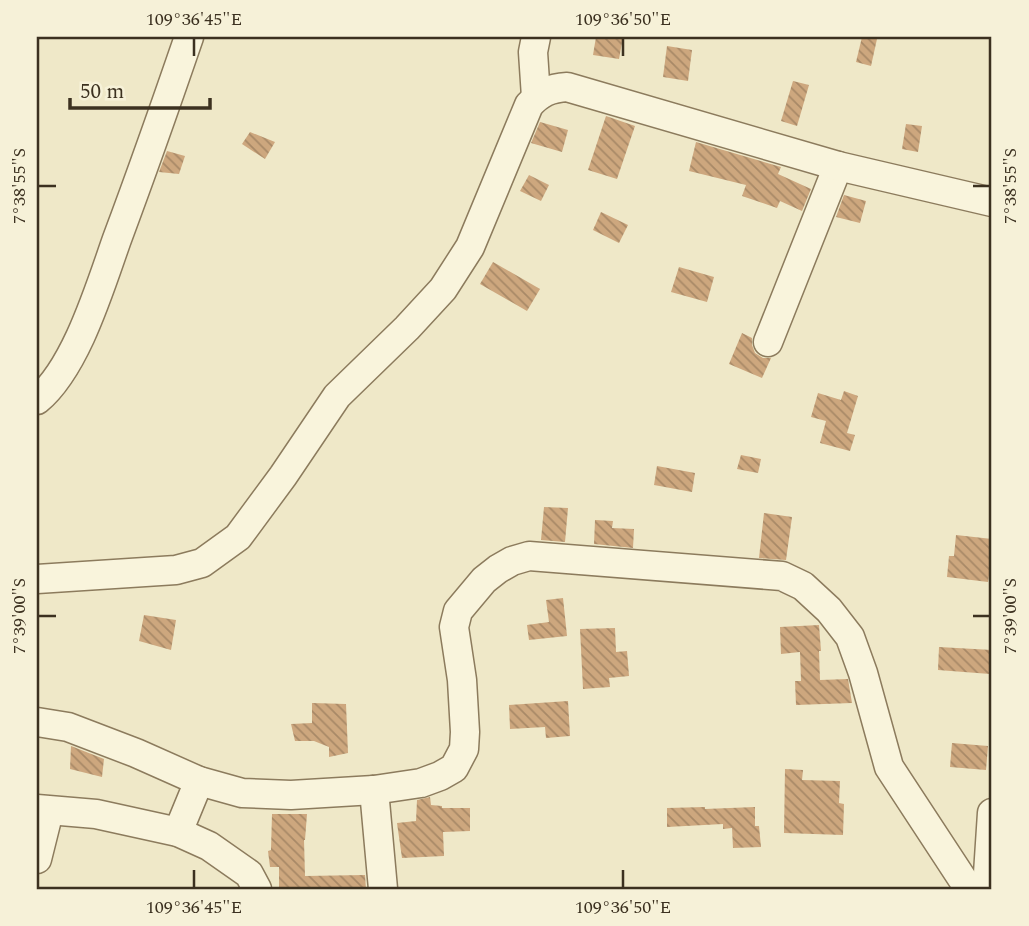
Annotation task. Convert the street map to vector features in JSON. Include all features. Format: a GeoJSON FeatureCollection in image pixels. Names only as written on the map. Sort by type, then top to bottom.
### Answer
{"type":"FeatureCollection","features":[{"type":"Feature","properties":{"kind":"street"},"geometry":{"type":"LineString","coordinates":[[37,400],[48,391],[75,347],[85,324],[189,37]]}},
{"type":"Feature","properties":{"kind":"street"},"geometry":{"type":"LineString","coordinates":[[536,37],[533,52],[536,97]]}},
{"type":"Feature","properties":{"kind":"street"},"geometry":{"type":"LineString","coordinates":[[37,579],[176,570],[202,563],[238,537],[337,396],[443,289],[470,247],[528,105],[547,90],[567,87],[838,166],[992,202]]}},
{"type":"Feature","properties":{"kind":"street"},"geometry":{"type":"LineString","coordinates":[[768,342],[838,166]]}},
{"type":"Feature","properties":{"kind":"street"},"geometry":{"type":"LineString","coordinates":[[37,722],[68,727],[199,781],[242,793],[290,795],[374,790],[421,783],[454,768],[464,749],[463,680],[454,627],[458,611],[484,580],[498,569],[529,556],[782,576],[803,586],[829,610],[850,636],[889,767],[970,889]]}},
{"type":"Feature","properties":{"kind":"street"},"geometry":{"type":"LineString","coordinates":[[178,832],[199,781]]}},
{"type":"Feature","properties":{"kind":"street"},"geometry":{"type":"LineString","coordinates":[[374,790],[383,889]]}},
{"type":"Feature","properties":{"kind":"street"},"geometry":{"type":"LineString","coordinates":[[987,889],[992,813]]}},
{"type":"Feature","properties":{"kind":"street"},"geometry":{"type":"LineString","coordinates":[[42,829],[96,814],[178,832],[209,846],[248,874],[257,889]]}},
{"type":"Feature","properties":{"kind":"building"},"geometry":{"type":"Polygon","coordinates":[[[596,37],[623,37],[619,59],[593,55],[596,37]]]}},
{"type":"Feature","properties":{"kind":"building"},"geometry":{"type":"Polygon","coordinates":[[[862,37],[877,39],[871,66],[856,62],[862,37]]]}},
{"type":"Feature","properties":{"kind":"building"},"geometry":{"type":"Polygon","coordinates":[[[667,46],[692,50],[688,81],[663,77],[667,46]]]}},
{"type":"Feature","properties":{"kind":"building"},"geometry":{"type":"Polygon","coordinates":[[[793,81],[809,85],[797,126],[781,121],[793,81]]]}},
{"type":"Feature","properties":{"kind":"building"},"geometry":{"type":"Polygon","coordinates":[[[606,116],[635,126],[617,179],[588,170],[606,116]]]}},
{"type":"Feature","properties":{"kind":"building"},"geometry":{"type":"Polygon","coordinates":[[[540,122],[568,130],[562,152],[531,143],[540,122]]]}},
{"type":"Feature","properties":{"kind":"building"},"geometry":{"type":"Polygon","coordinates":[[[906,124],[922,126],[918,152],[902,149],[906,124]]]}},
{"type":"Feature","properties":{"kind":"building"},"geometry":{"type":"Polygon","coordinates":[[[250,132],[275,142],[265,159],[242,144],[250,132]]]}},
{"type":"Feature","properties":{"kind":"building"},"geometry":{"type":"Polygon","coordinates":[[[696,142],[781,167],[778,174],[811,189],[802,211],[780,201],[777,208],[742,196],[746,185],[689,171],[696,142]]]}},
{"type":"Feature","properties":{"kind":"building"},"geometry":{"type":"Polygon","coordinates":[[[167,151],[185,156],[179,174],[159,172],[167,151]]]}},
{"type":"Feature","properties":{"kind":"building"},"geometry":{"type":"Polygon","coordinates":[[[529,175],[549,185],[541,201],[520,191],[529,175]]]}},
{"type":"Feature","properties":{"kind":"building"},"geometry":{"type":"Polygon","coordinates":[[[844,195],[866,201],[860,223],[836,217],[844,195]]]}},
{"type":"Feature","properties":{"kind":"building"},"geometry":{"type":"Polygon","coordinates":[[[601,212],[628,225],[619,243],[593,230],[601,212]]]}},
{"type":"Feature","properties":{"kind":"building"},"geometry":{"type":"Polygon","coordinates":[[[493,262],[540,289],[527,311],[480,284],[493,262]]]}},
{"type":"Feature","properties":{"kind":"building"},"geometry":{"type":"Polygon","coordinates":[[[679,267],[714,277],[707,302],[671,292],[679,267]]]}},
{"type":"Feature","properties":{"kind":"building"},"geometry":{"type":"Polygon","coordinates":[[[742,333],[752,338],[755,353],[763,358],[771,358],[762,378],[729,364],[742,333]]]}},
{"type":"Feature","properties":{"kind":"building"},"geometry":{"type":"Polygon","coordinates":[[[844,391],[858,396],[847,433],[855,435],[850,451],[820,443],[826,421],[811,417],[818,393],[841,400],[844,391]]]}},
{"type":"Feature","properties":{"kind":"building"},"geometry":{"type":"Polygon","coordinates":[[[741,455],[761,459],[758,473],[737,469],[741,455]]]}},
{"type":"Feature","properties":{"kind":"building"},"geometry":{"type":"Polygon","coordinates":[[[657,466],[695,473],[692,492],[654,485],[657,466]]]}},
{"type":"Feature","properties":{"kind":"building"},"geometry":{"type":"Polygon","coordinates":[[[544,507],[568,508],[565,542],[541,540],[544,507]]]}},
{"type":"Feature","properties":{"kind":"building"},"geometry":{"type":"Polygon","coordinates":[[[764,513],[792,517],[786,560],[759,558],[764,513]]]}},
{"type":"Feature","properties":{"kind":"building"},"geometry":{"type":"Polygon","coordinates":[[[595,520],[613,521],[612,528],[634,529],[633,548],[594,544],[595,520]]]}},
{"type":"Feature","properties":{"kind":"building"},"geometry":{"type":"Polygon","coordinates":[[[956,535],[992,539],[988,582],[947,577],[949,556],[954,556],[956,535]]]}},
{"type":"Feature","properties":{"kind":"building"},"geometry":{"type":"Polygon","coordinates":[[[563,598],[567,636],[529,640],[527,625],[549,622],[546,600],[563,598]]]}},
{"type":"Feature","properties":{"kind":"building"},"geometry":{"type":"Polygon","coordinates":[[[144,615],[176,620],[171,650],[139,641],[144,615]]]}},
{"type":"Feature","properties":{"kind":"building"},"geometry":{"type":"Polygon","coordinates":[[[819,625],[820,680],[848,679],[852,703],[796,705],[795,681],[801,681],[800,652],[781,654],[780,627],[819,625]]]}},
{"type":"Feature","properties":{"kind":"building"},"geometry":{"type":"Polygon","coordinates":[[[615,628],[616,652],[627,651],[629,676],[609,678],[610,687],[583,689],[580,629],[615,628]]]}},
{"type":"Feature","properties":{"kind":"building"},"geometry":{"type":"Polygon","coordinates":[[[939,647],[992,650],[990,674],[938,670],[939,647]]]}},
{"type":"Feature","properties":{"kind":"building"},"geometry":{"type":"Polygon","coordinates":[[[568,701],[570,736],[546,738],[545,727],[510,729],[509,705],[568,701]]]}},
{"type":"Feature","properties":{"kind":"building"},"geometry":{"type":"Polygon","coordinates":[[[312,703],[346,704],[348,753],[329,757],[329,747],[314,741],[295,741],[291,724],[312,723],[312,703]]]}},
{"type":"Feature","properties":{"kind":"building"},"geometry":{"type":"Polygon","coordinates":[[[952,743],[988,746],[986,770],[950,767],[952,743]]]}},
{"type":"Feature","properties":{"kind":"building"},"geometry":{"type":"Polygon","coordinates":[[[71,746],[104,759],[102,777],[70,769],[71,746]]]}},
{"type":"Feature","properties":{"kind":"building"},"geometry":{"type":"Polygon","coordinates":[[[785,769],[803,770],[802,780],[840,781],[839,803],[844,804],[843,835],[784,833],[785,769]]]}},
{"type":"Feature","properties":{"kind":"building"},"geometry":{"type":"Polygon","coordinates":[[[430,797],[431,805],[442,808],[470,808],[470,831],[443,832],[444,856],[402,858],[397,823],[416,821],[417,800],[430,797]]]}},
{"type":"Feature","properties":{"kind":"building"},"geometry":{"type":"Polygon","coordinates":[[[755,807],[755,826],[759,826],[761,847],[733,848],[732,828],[723,829],[723,824],[667,827],[667,808],[755,807]]]}},
{"type":"Feature","properties":{"kind":"building"},"geometry":{"type":"Polygon","coordinates":[[[272,814],[307,814],[304,840],[305,876],[365,875],[366,889],[279,889],[279,867],[270,867],[268,851],[271,850],[272,814]]]}}]}
